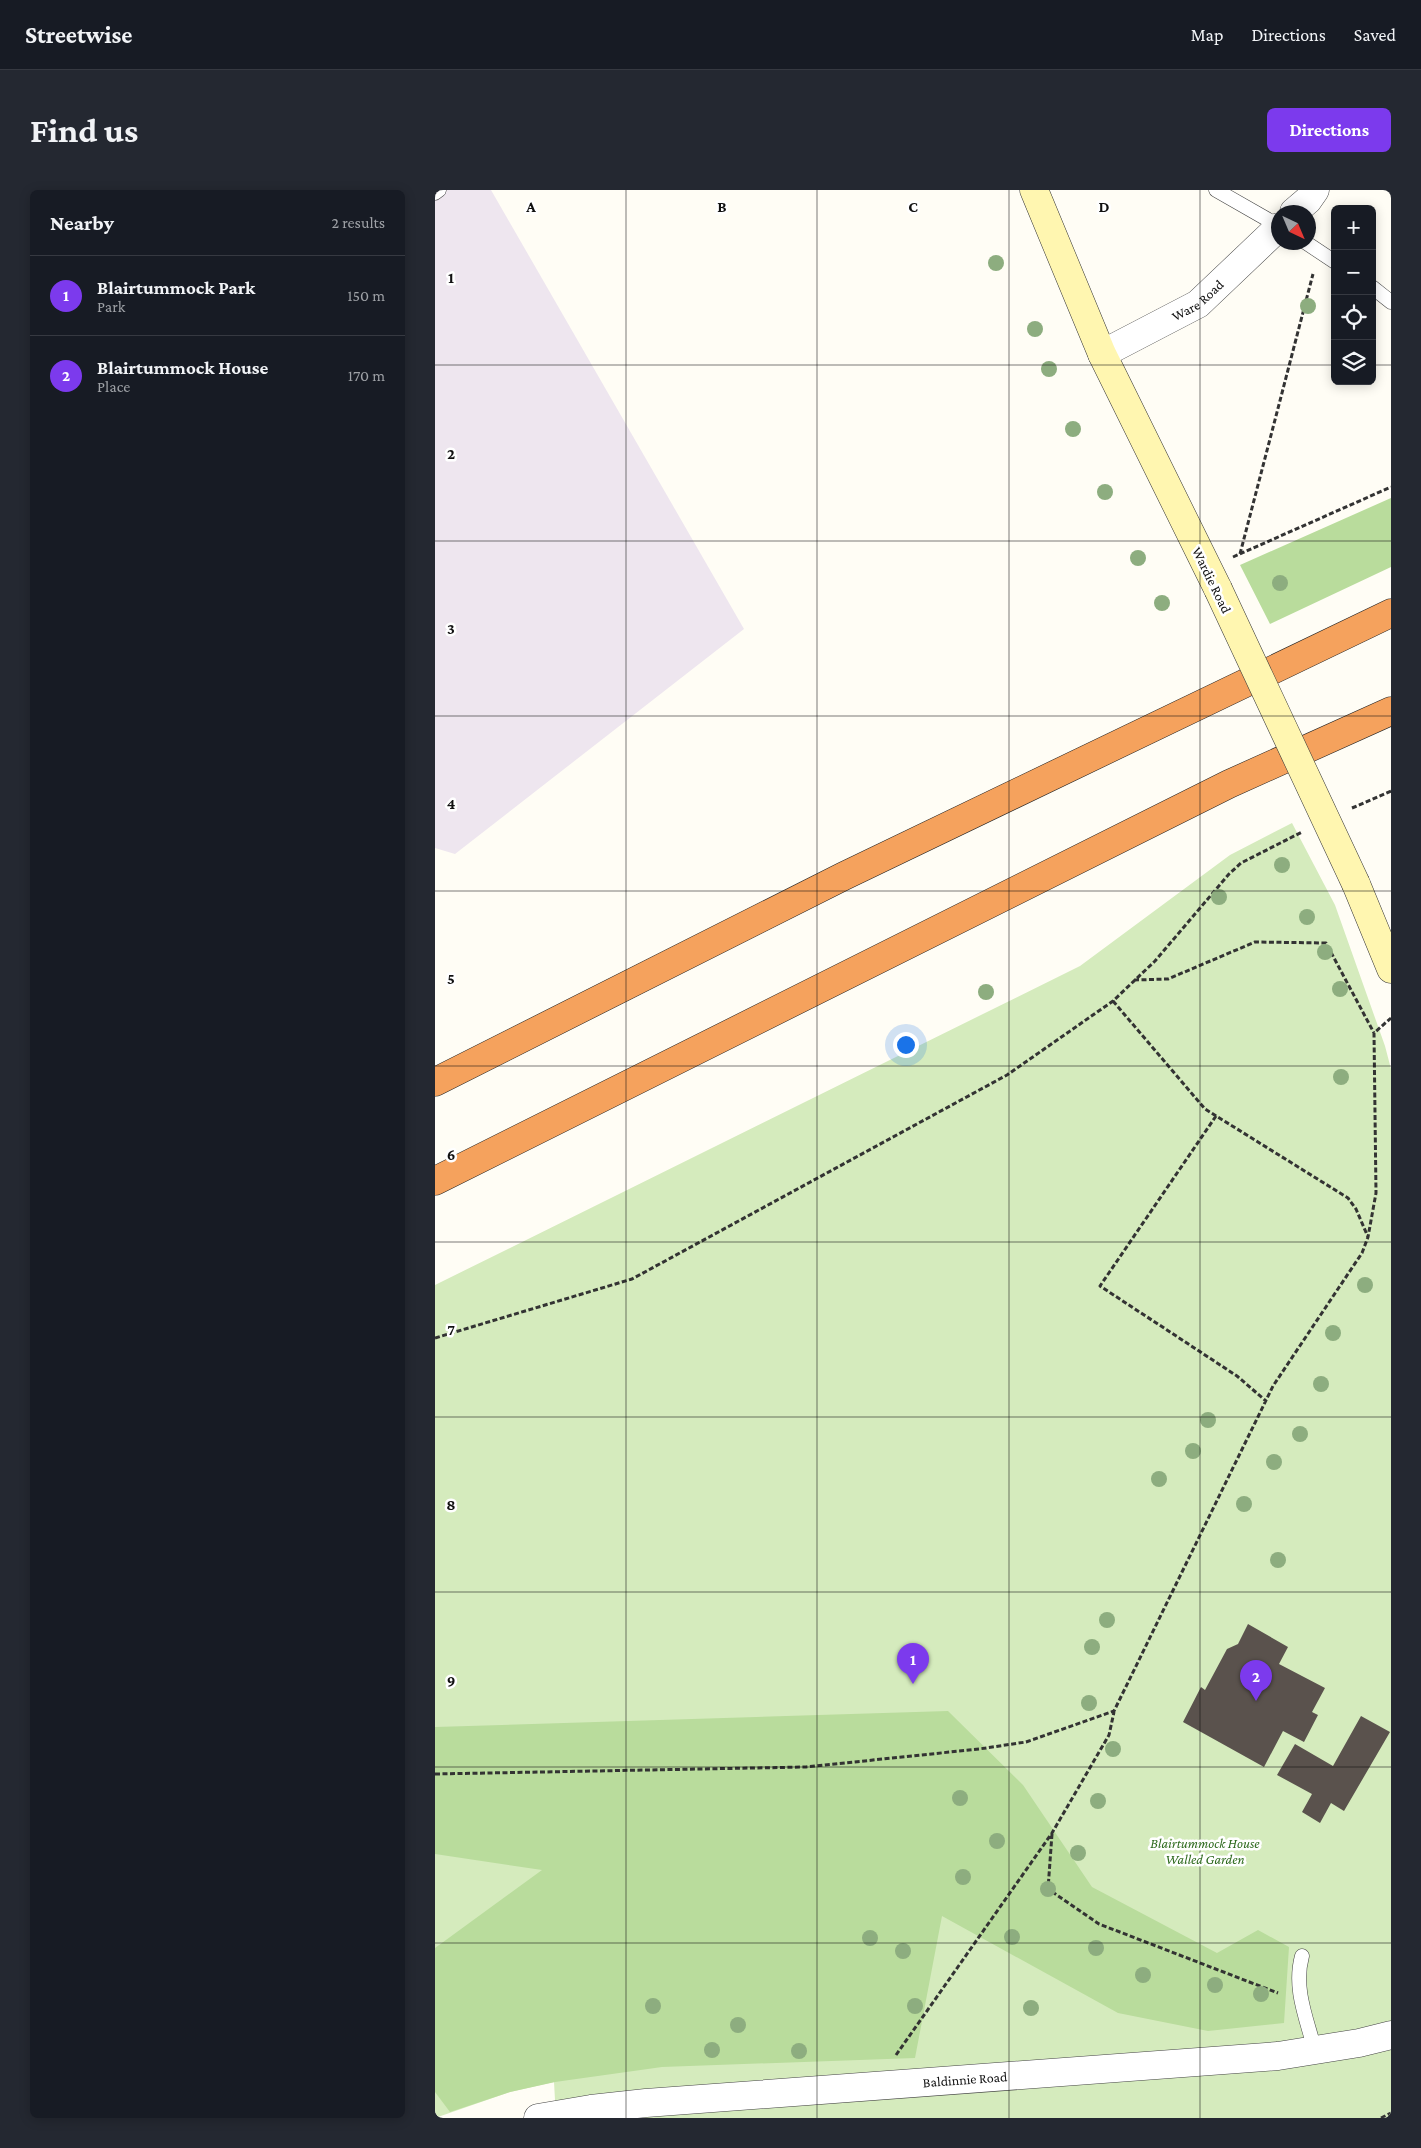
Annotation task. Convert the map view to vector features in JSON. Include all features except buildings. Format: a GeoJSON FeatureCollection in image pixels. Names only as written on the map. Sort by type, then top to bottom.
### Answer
{"type":"FeatureCollection","features":[{"type":"Feature","properties":{"kind":"highway"},"geometry":{"type":"LineString","coordinates":[[435,1082],[826,885],[1391,613]]}},
{"type":"Feature","properties":{"kind":"highway"},"geometry":{"type":"LineString","coordinates":[[435,1181],[1229,784],[1391,711]]}},
{"type":"Feature","properties":{"kind":"street","name":"Wardie Road"},"geometry":{"type":"LineString","coordinates":[[1034,190],[1102,354],[1213,579],[1356,884],[1391,969]]}},
{"type":"Feature","properties":{"kind":"street"},"geometry":{"type":"LineString","coordinates":[[1302,205],[1315,190]]}},
{"type":"Feature","properties":{"kind":"street","name":"Ware Road"},"geometry":{"type":"LineString","coordinates":[[1102,354],[1198,304],[1271,234]]}},
{"type":"Feature","properties":{"kind":"street","name":"Baldinnie Road"},"geometry":{"type":"LineString","coordinates":[[538,2118],[637,2104],[1278,2056],[1315,2051],[1391,2035]]}},
{"type":"Feature","properties":{"kind":"lane"},"geometry":{"type":"LineString","coordinates":[[435,193],[439,190]]}},
{"type":"Feature","properties":{"kind":"lane"},"geometry":{"type":"LineString","coordinates":[[1216,190],[1271,221]]}},
{"type":"Feature","properties":{"kind":"lane"},"geometry":{"type":"LineString","coordinates":[[1316,250],[1331,260]]}},
{"type":"Feature","properties":{"kind":"lane"},"geometry":{"type":"LineString","coordinates":[[1376,291],[1391,302]]}},
{"type":"Feature","properties":{"kind":"lane"},"geometry":{"type":"LineString","coordinates":[[1302,1956],[1298,1972],[1302,2002],[1315,2051]]}},
{"type":"Feature","properties":{"kind":"path"},"geometry":{"type":"LineString","coordinates":[[1240,554],[1319,252]]}},
{"type":"Feature","properties":{"kind":"path"},"geometry":{"type":"LineString","coordinates":[[1213,579],[1240,554],[1391,487]]}},
{"type":"Feature","properties":{"kind":"path"},"geometry":{"type":"LineString","coordinates":[[1344,812],[1391,792]]}},
{"type":"Feature","properties":{"kind":"path"},"geometry":{"type":"LineString","coordinates":[[435,1338],[632,1279],[1007,1075],[1113,1001],[1155,961],[1241,862],[1309,829]]}},
{"type":"Feature","properties":{"kind":"path"},"geometry":{"type":"LineString","coordinates":[[874,2086],[1052,1833],[1109,1735],[1115,1711],[1273,1386],[1362,1254],[1368,1238],[1376,1193],[1374,1033],[1326,943],[1255,942],[1168,979],[1134,980]]}},
{"type":"Feature","properties":{"kind":"path"},"geometry":{"type":"LineString","coordinates":[[1113,1001],[1205,1109],[1348,1198],[1357,1209],[1368,1238]]}},
{"type":"Feature","properties":{"kind":"path"},"geometry":{"type":"LineString","coordinates":[[1374,1033],[1391,1018]]}},
{"type":"Feature","properties":{"kind":"path"},"geometry":{"type":"LineString","coordinates":[[1216,1116],[1100,1286],[1237,1376],[1266,1401]]}},
{"type":"Feature","properties":{"kind":"path"},"geometry":{"type":"LineString","coordinates":[[435,1774],[806,1767],[979,1750],[1026,1742],[1115,1711]]}},
{"type":"Feature","properties":{"kind":"path"},"geometry":{"type":"LineString","coordinates":[[1052,1833],[1048,1890],[1099,1924],[1302,2002]]}},
{"type":"Feature","properties":{"kind":"path"},"geometry":{"type":"LineString","coordinates":[[1381,2118],[1391,2113]]}},
{"type":"Feature","properties":{"kind":"shaded area"},"geometry":{"type":"Polygon","coordinates":[[[435,190],[491,190],[744,629],[455,854],[435,848],[435,190]]]}},
{"type":"Feature","properties":{"kind":"green space"},"geometry":{"type":"Polygon","coordinates":[[[1391,498],[1391,567],[1270,624],[1240,565],[1391,498]]]}},
{"type":"Feature","properties":{"kind":"green space","name":"Blairtummock House Walled Garden"},"geometry":{"type":"Polygon","coordinates":[[[1292,823],[1335,905],[1385,1046],[1391,1069],[1391,2118],[556,2118],[554,2082],[510,2092],[435,2118],[435,1285],[1080,966],[1230,855],[1292,823]]]}},
{"type":"Feature","properties":{"kind":"green space"},"geometry":{"type":"Polygon","coordinates":[[[948,1711],[1023,1785],[1092,1887],[1217,1953],[1258,1930],[1289,1947],[1284,2023],[1208,2031],[1118,2013],[942,1916],[915,2058],[662,2067],[555,2082],[510,2092],[450,2112],[435,2092],[435,1948],[542,1870],[435,1854],[435,1727],[948,1711]]]}},
{"type":"Feature","properties":{"kind":"place","name":"Blairtummock Park"},"geometry":{"type":"Point","coordinates":[913,1684]}},
{"type":"Feature","properties":{"kind":"place","name":"Blairtummock House"},"geometry":{"type":"Point","coordinates":[1256,1701]}}]}
